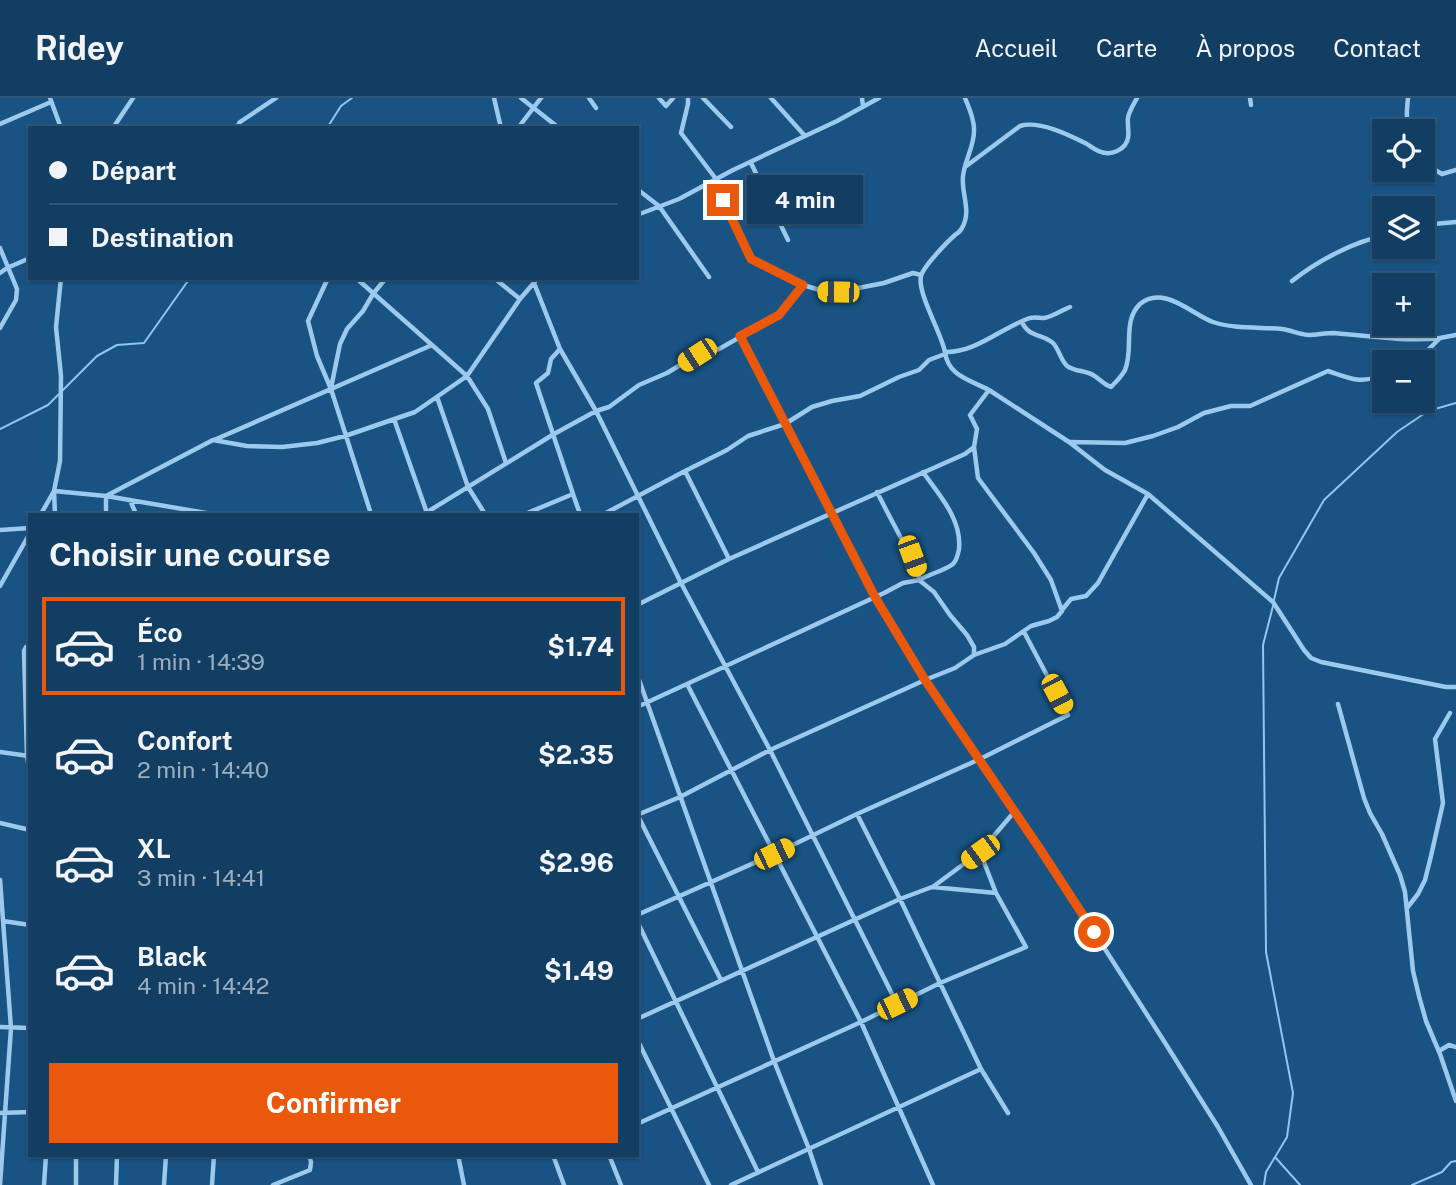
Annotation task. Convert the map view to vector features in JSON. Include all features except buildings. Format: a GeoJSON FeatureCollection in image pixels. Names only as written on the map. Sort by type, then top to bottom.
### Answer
{"type":"FeatureCollection","features":[{"type":"Feature","properties":{"kind":"street"},"geometry":{"type":"LineString","coordinates":[[114,126],[133,98]]}},
{"type":"Feature","properties":{"kind":"street"},"geometry":{"type":"LineString","coordinates":[[237,126],[276,98]]}},
{"type":"Feature","properties":{"kind":"street"},"geometry":{"type":"LineString","coordinates":[[494,98],[501,126]]}},
{"type":"Feature","properties":{"kind":"street"},"geometry":{"type":"LineString","coordinates":[[521,98],[557,126]]}},
{"type":"Feature","properties":{"kind":"street"},"geometry":{"type":"LineString","coordinates":[[519,126],[541,98]]}},
{"type":"Feature","properties":{"kind":"street"},"geometry":{"type":"LineString","coordinates":[[589,98],[596,107]]}},
{"type":"Feature","properties":{"kind":"street"},"geometry":{"type":"LineString","coordinates":[[659,98],[666,106],[673,98]]}},
{"type":"Feature","properties":{"kind":"street"},"geometry":{"type":"LineString","coordinates":[[688,98],[681,133],[715,180],[751,259],[803,285],[823,291],[838,292],[884,283],[914,273],[921,275]]}},
{"type":"Feature","properties":{"kind":"street"},"geometry":{"type":"LineString","coordinates":[[703,98],[731,127]]}},
{"type":"Feature","properties":{"kind":"street"},"geometry":{"type":"LineString","coordinates":[[771,98],[805,136]]}},
{"type":"Feature","properties":{"kind":"street"},"geometry":{"type":"LineString","coordinates":[[862,98],[863,106]]}},
{"type":"Feature","properties":{"kind":"street"},"geometry":{"type":"LineString","coordinates":[[639,214],[679,199],[879,98]]}},
{"type":"Feature","properties":{"kind":"street"},"geometry":{"type":"LineString","coordinates":[[965,98],[974,124],[974,136],[964,167],[963,193],[968,213],[961,231],[934,257],[921,275],[920,289],[943,340],[946,362],[953,372],[989,390],[1069,442],[1105,470],[1147,494],[1273,602],[1311,658],[1345,667],[1456,687]]}},
{"type":"Feature","properties":{"kind":"street"},"geometry":{"type":"LineString","coordinates":[[964,167],[1020,126],[1027,124],[1049,128],[1097,151],[1116,152],[1125,145],[1129,136],[1128,117],[1137,98]]}},
{"type":"Feature","properties":{"kind":"street"},"geometry":{"type":"LineString","coordinates":[[1250,98],[1251,105]]}},
{"type":"Feature","properties":{"kind":"street"},"geometry":{"type":"LineString","coordinates":[[1407,119],[1408,98]]}},
{"type":"Feature","properties":{"kind":"street"},"geometry":{"type":"LineString","coordinates":[[0,124],[50,100],[60,126]]}},
{"type":"Feature","properties":{"kind":"street"},"geometry":{"type":"LineString","coordinates":[[751,163],[788,240]]}},
{"type":"Feature","properties":{"kind":"street"},"geometry":{"type":"LineString","coordinates":[[1435,170],[1441,174],[1456,170]]}},
{"type":"Feature","properties":{"kind":"street"},"geometry":{"type":"LineString","coordinates":[[639,191],[659,206],[709,277]]}},
{"type":"Feature","properties":{"kind":"street"},"geometry":{"type":"LineString","coordinates":[[1435,224],[1456,222]]}},
{"type":"Feature","properties":{"kind":"street"},"geometry":{"type":"LineString","coordinates":[[1292,282],[1301,274],[1343,251],[1372,239]]}},
{"type":"Feature","properties":{"kind":"street"},"geometry":{"type":"LineString","coordinates":[[0,248],[17,289],[16,300],[0,328]]}},
{"type":"Feature","properties":{"kind":"street"},"geometry":{"type":"LineString","coordinates":[[0,273],[28,259]]}},
{"type":"Feature","properties":{"kind":"street"},"geometry":{"type":"LineString","coordinates":[[55,513],[54,491],[60,461],[61,387],[56,327],[61,280]]}},
{"type":"Feature","properties":{"kind":"street"},"geometry":{"type":"LineString","coordinates":[[327,280],[308,321],[317,356],[331,389],[371,513]]}},
{"type":"Feature","properties":{"kind":"street"},"geometry":{"type":"LineString","coordinates":[[358,280],[467,376],[488,409],[506,463]]}},
{"type":"Feature","properties":{"kind":"street"},"geometry":{"type":"LineString","coordinates":[[331,389],[340,344],[347,329],[384,280]]}},
{"type":"Feature","properties":{"kind":"street"},"geometry":{"type":"LineString","coordinates":[[496,280],[520,299]]}},
{"type":"Feature","properties":{"kind":"street"},"geometry":{"type":"LineString","coordinates":[[213,440],[247,446],[282,447],[317,443],[415,412],[467,376],[535,280]]}},
{"type":"Feature","properties":{"kind":"street"},"geometry":{"type":"LineString","coordinates":[[535,280],[560,349],[596,411],[897,1004]]}},
{"type":"Feature","properties":{"kind":"street"},"geometry":{"type":"LineString","coordinates":[[428,513],[554,433],[609,407],[639,385],[667,373],[697,355],[719,349],[779,315],[803,285]]}},
{"type":"Feature","properties":{"kind":"street"},"geometry":{"type":"LineString","coordinates":[[1022,322],[1024,328],[1055,344],[1060,357],[1068,366],[1092,374],[1111,387],[1125,370],[1132,316],[1139,305],[1155,298],[1185,306],[1213,322],[1242,327],[1283,329],[1308,335],[1331,333],[1399,338],[1440,338],[1456,335]]}},
{"type":"Feature","properties":{"kind":"street"},"geometry":{"type":"LineString","coordinates":[[606,513],[727,450],[748,436],[785,424],[812,408],[860,396],[919,370],[929,360],[945,353],[968,349],[1027,319],[1046,318],[1070,307]]}},
{"type":"Feature","properties":{"kind":"street"},"geometry":{"type":"LineString","coordinates":[[740,336],[875,597],[925,680],[1015,811],[1163,1038],[1251,1185]]}},
{"type":"Feature","properties":{"kind":"street"},"geometry":{"type":"LineString","coordinates":[[1428,350],[1440,338]]}},
{"type":"Feature","properties":{"kind":"street"},"geometry":{"type":"LineString","coordinates":[[106,496],[213,440],[432,345]]}},
{"type":"Feature","properties":{"kind":"street"},"geometry":{"type":"LineString","coordinates":[[560,349],[551,359],[548,373],[536,383],[580,513]]}},
{"type":"Feature","properties":{"kind":"street"},"geometry":{"type":"LineString","coordinates":[[1069,442],[1125,443],[1153,436],[1204,413],[1231,406],[1250,406],[1328,371],[1358,381],[1372,379]]}},
{"type":"Feature","properties":{"kind":"street"},"geometry":{"type":"LineString","coordinates":[[989,390],[970,415],[977,429],[974,447],[978,478],[1034,553],[1051,580],[1062,611]]}},
{"type":"Feature","properties":{"kind":"street"},"geometry":{"type":"LineString","coordinates":[[437,397],[468,487],[484,513]]}},
{"type":"Feature","properties":{"kind":"street"},"geometry":{"type":"LineString","coordinates":[[394,419],[426,513]]}},
{"type":"Feature","properties":{"kind":"street"},"geometry":{"type":"LineString","coordinates":[[639,604],[729,559],[965,454],[974,447]]}},
{"type":"Feature","properties":{"kind":"street"},"geometry":{"type":"LineString","coordinates":[[685,471],[729,559]]}},
{"type":"Feature","properties":{"kind":"street"},"geometry":{"type":"LineString","coordinates":[[639,706],[903,583],[919,580],[952,565],[957,559],[960,534],[946,503],[923,472]]}},
{"type":"Feature","properties":{"kind":"street"},"geometry":{"type":"LineString","coordinates":[[54,491],[106,496],[198,513]]}},
{"type":"Feature","properties":{"kind":"street"},"geometry":{"type":"LineString","coordinates":[[41,513],[54,491]]}},
{"type":"Feature","properties":{"kind":"street"},"geometry":{"type":"LineString","coordinates":[[877,492],[912,556],[919,580]]}},
{"type":"Feature","properties":{"kind":"street"},"geometry":{"type":"LineString","coordinates":[[527,513],[573,494]]}},
{"type":"Feature","properties":{"kind":"street"},"geometry":{"type":"LineString","coordinates":[[639,813],[680,797],[770,750],[956,668],[974,655],[1005,645],[1031,626],[1057,617],[1071,599],[1086,596],[1098,583],[1147,494]]}},
{"type":"Feature","properties":{"kind":"street"},"geometry":{"type":"LineString","coordinates":[[106,496],[106,513]]}},
{"type":"Feature","properties":{"kind":"street"},"geometry":{"type":"LineString","coordinates":[[130,500],[136,513]]}},
{"type":"Feature","properties":{"kind":"street"},"geometry":{"type":"LineString","coordinates":[[0,530],[28,531]]}},
{"type":"Feature","properties":{"kind":"street"},"geometry":{"type":"LineString","coordinates":[[0,586],[28,535]]}},
{"type":"Feature","properties":{"kind":"street"},"geometry":{"type":"LineString","coordinates":[[919,580],[934,592],[967,635],[974,647],[974,655]]}},
{"type":"Feature","properties":{"kind":"street"},"geometry":{"type":"LineString","coordinates":[[639,914],[980,759],[1068,715],[1024,632]]}},
{"type":"Feature","properties":{"kind":"street"},"geometry":{"type":"LineString","coordinates":[[28,646],[24,651],[28,735]]}},
{"type":"Feature","properties":{"kind":"street"},"geometry":{"type":"LineString","coordinates":[[639,680],[774,1061],[821,1185]]}},
{"type":"Feature","properties":{"kind":"street"},"geometry":{"type":"LineString","coordinates":[[687,684],[861,1022],[933,1185]]}},
{"type":"Feature","properties":{"kind":"street"},"geometry":{"type":"LineString","coordinates":[[1338,704],[1364,797],[1400,875],[1405,892],[1413,971],[1419,996],[1456,1101]]}},
{"type":"Feature","properties":{"kind":"street"},"geometry":{"type":"LineString","coordinates":[[1406,908],[1418,894],[1432,856],[1443,803],[1435,738],[1450,713]]}},
{"type":"Feature","properties":{"kind":"street"},"geometry":{"type":"LineString","coordinates":[[0,751],[28,756]]}},
{"type":"Feature","properties":{"kind":"street"},"geometry":{"type":"LineString","coordinates":[[639,1018],[854,919],[932,887],[980,852],[1015,811]]}},
{"type":"Feature","properties":{"kind":"street"},"geometry":{"type":"LineString","coordinates":[[857,814],[981,1069],[1008,1113]]}},
{"type":"Feature","properties":{"kind":"street"},"geometry":{"type":"LineString","coordinates":[[639,818],[721,981]]}},
{"type":"Feature","properties":{"kind":"street"},"geometry":{"type":"LineString","coordinates":[[0,824],[28,830]]}},
{"type":"Feature","properties":{"kind":"street"},"geometry":{"type":"LineString","coordinates":[[639,1123],[940,983],[1026,947],[996,893],[980,852]]}},
{"type":"Feature","properties":{"kind":"street"},"geometry":{"type":"LineString","coordinates":[[0,880],[11,1028],[0,1185]]}},
{"type":"Feature","properties":{"kind":"street"},"geometry":{"type":"LineString","coordinates":[[932,887],[996,893]]}},
{"type":"Feature","properties":{"kind":"street"},"geometry":{"type":"LineString","coordinates":[[1,921],[28,925]]}},
{"type":"Feature","properties":{"kind":"street"},"geometry":{"type":"LineString","coordinates":[[639,925],[758,1172]]}},
{"type":"Feature","properties":{"kind":"street"},"geometry":{"type":"LineString","coordinates":[[0,1027],[28,1028]]}},
{"type":"Feature","properties":{"kind":"street"},"geometry":{"type":"LineString","coordinates":[[639,1044],[709,1185]]}},
{"type":"Feature","properties":{"kind":"street"},"geometry":{"type":"LineString","coordinates":[[1439,1051],[1449,1045],[1456,1047]]}},
{"type":"Feature","properties":{"kind":"street"},"geometry":{"type":"LineString","coordinates":[[731,1185],[981,1069]]}},
{"type":"Feature","properties":{"kind":"street"},"geometry":{"type":"LineString","coordinates":[[3,1113],[28,1112]]}},
{"type":"Feature","properties":{"kind":"street"},"geometry":{"type":"LineString","coordinates":[[44,1185],[46,1157]]}},
{"type":"Feature","properties":{"kind":"street"},"geometry":{"type":"LineString","coordinates":[[76,1157],[76,1185]]}},
{"type":"Feature","properties":{"kind":"street"},"geometry":{"type":"LineString","coordinates":[[116,1185],[117,1157]]}},
{"type":"Feature","properties":{"kind":"street"},"geometry":{"type":"LineString","coordinates":[[164,1185],[166,1157]]}},
{"type":"Feature","properties":{"kind":"street"},"geometry":{"type":"LineString","coordinates":[[212,1185],[214,1157]]}},
{"type":"Feature","properties":{"kind":"street"},"geometry":{"type":"LineString","coordinates":[[273,1185],[310,1170],[310,1157]]}},
{"type":"Feature","properties":{"kind":"street"},"geometry":{"type":"LineString","coordinates":[[458,1157],[464,1185]]}},
{"type":"Feature","properties":{"kind":"street"},"geometry":{"type":"LineString","coordinates":[[554,1157],[564,1185]]}},
{"type":"Feature","properties":{"kind":"street"},"geometry":{"type":"LineString","coordinates":[[610,1157],[621,1185]]}},
{"type":"Feature","properties":{"kind":"waterway"},"geometry":{"type":"LineString","coordinates":[[328,126],[341,106],[352,98]]}},
{"type":"Feature","properties":{"kind":"waterway"},"geometry":{"type":"LineString","coordinates":[[63,390],[97,356],[117,345],[144,343],[189,280]]}},
{"type":"Feature","properties":{"kind":"waterway"},"geometry":{"type":"LineString","coordinates":[[0,429],[48,405],[59,394]]}},
{"type":"Feature","properties":{"kind":"waterway"},"geometry":{"type":"LineString","coordinates":[[1274,600],[1279,578],[1324,500],[1397,432],[1428,411],[1456,403]]}},
{"type":"Feature","properties":{"kind":"waterway"},"geometry":{"type":"LineString","coordinates":[[1264,1185],[1266,1172],[1287,1137],[1293,1093],[1266,952],[1263,645],[1273,606]]}},
{"type":"Feature","properties":{"kind":"waterway"},"geometry":{"type":"LineString","coordinates":[[1275,1157],[1300,1185]]}},
{"type":"Feature","properties":{"kind":"waterway"},"geometry":{"type":"LineString","coordinates":[[1412,1185],[1442,1172],[1451,1162],[1456,1161]]}},
{"type":"Feature","properties":{"kind":"route"},"geometry":{"type":"LineString","coordinates":[[723,200],[751,259],[803,285],[779,315],[740,336],[875,597],[925,680],[1094,932]]}}]}
